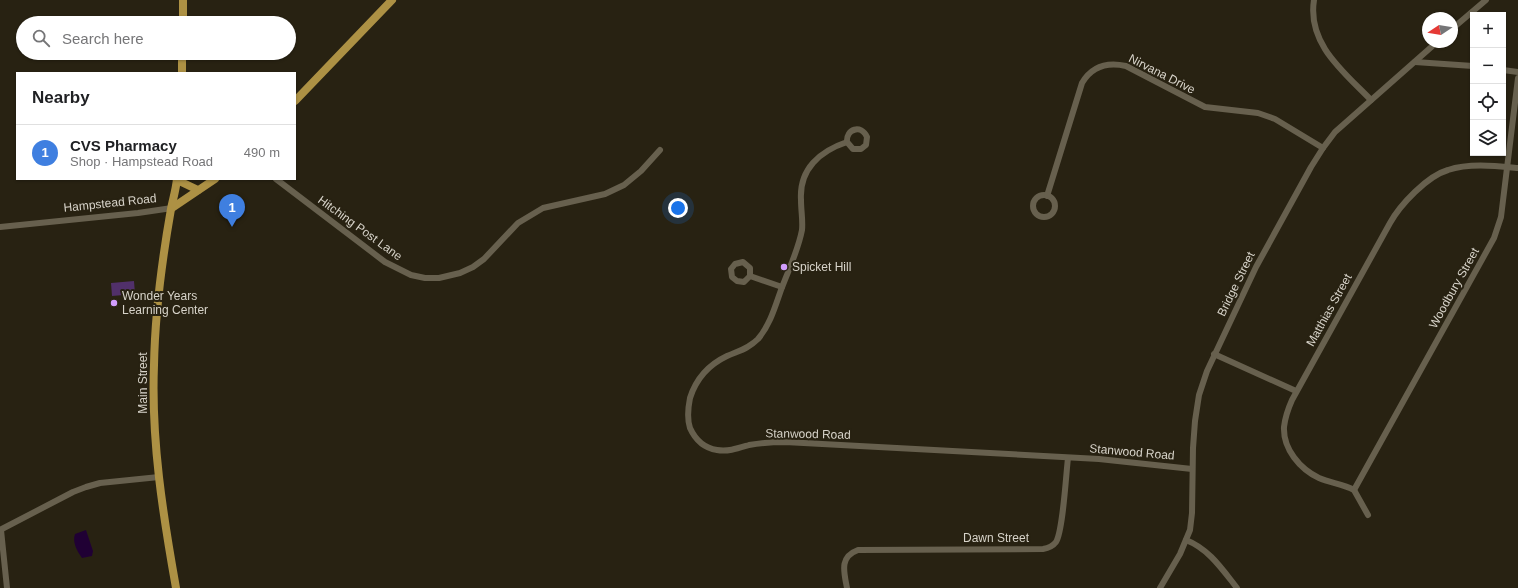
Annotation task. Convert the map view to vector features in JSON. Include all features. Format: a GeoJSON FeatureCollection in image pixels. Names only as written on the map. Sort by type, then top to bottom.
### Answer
{"type":"FeatureCollection","features":[{"type":"Feature","properties":{"kind":"main road"},"geometry":{"type":"LineString","coordinates":[[183,0],[183,16]]}},
{"type":"Feature","properties":{"kind":"main road"},"geometry":{"type":"LineString","coordinates":[[296,100],[392,0]]}},
{"type":"Feature","properties":{"kind":"main road"},"geometry":{"type":"LineString","coordinates":[[182,60],[182,72]]}},
{"type":"Feature","properties":{"kind":"main road","name":"Main Street"},"geometry":{"type":"LineString","coordinates":[[176,588],[159,477],[154,414],[154,365],[159,293],[177,180]]}},
{"type":"Feature","properties":{"kind":"main road"},"geometry":{"type":"LineString","coordinates":[[179,180],[198,190]]}},
{"type":"Feature","properties":{"kind":"main road","name":"Hampstead Road"},"geometry":{"type":"LineString","coordinates":[[172,208],[213,180]]}},
{"type":"Feature","properties":{"kind":"street"},"geometry":{"type":"LineString","coordinates":[[1314,0],[1314,21],[1317,34],[1323,46],[1331,58],[1371,100]]}},
{"type":"Feature","properties":{"kind":"street"},"geometry":{"type":"LineString","coordinates":[[1458,24],[1486,0]]}},
{"type":"Feature","properties":{"kind":"street","name":"Bridge Street"},"geometry":{"type":"LineString","coordinates":[[1160,588],[1190,530],[1192,513],[1193,434],[1197,407],[1203,383],[1214,354],[1256,267],[1297,192],[1323,148],[1335,132],[1430,48]]}},
{"type":"Feature","properties":{"kind":"street"},"geometry":{"type":"LineString","coordinates":[[1415,62],[1470,66]]}},
{"type":"Feature","properties":{"kind":"street","name":"Nirvana Drive"},"geometry":{"type":"LineString","coordinates":[[1047,196],[1082,83],[1091,71],[1104,65],[1111,64],[1126,66],[1205,107],[1265,114],[1285,124],[1323,148]]}},
{"type":"Feature","properties":{"kind":"street"},"geometry":{"type":"LineString","coordinates":[[1506,70],[1518,72]]}},
{"type":"Feature","properties":{"kind":"street","name":"Woodbury Street"},"geometry":{"type":"LineString","coordinates":[[1354,490],[1494,238],[1501,218],[1518,78]]}},
{"type":"Feature","properties":{"kind":"street","name":"Stanwood Road"},"geometry":{"type":"LineString","coordinates":[[847,142],[831,148],[821,154],[807,170],[801,186],[803,221],[800,238],[768,322],[757,340],[747,348],[713,364],[696,383],[690,400],[688,418],[693,433],[697,439],[703,444],[717,450],[726,450],[754,444],[785,442],[1134,462],[1192,469]]}},
{"type":"Feature","properties":{"kind":"street","name":"Hitching Post Lane"},"geometry":{"type":"LineString","coordinates":[[277,180],[385,262],[411,274],[425,278],[439,278],[460,273],[484,259],[518,223],[543,208],[605,194],[624,185],[641,171],[660,150]]}},
{"type":"Feature","properties":{"kind":"street","name":"Matthias Street"},"geometry":{"type":"LineString","coordinates":[[1354,490],[1329,482],[1314,475],[1300,464],[1291,453],[1286,440],[1284,426],[1286,415],[1296,391],[1393,216],[1402,205],[1434,177],[1446,170],[1468,167],[1518,168]]}},
{"type":"Feature","properties":{"kind":"street","name":"Hampstead Road"},"geometry":{"type":"LineString","coordinates":[[0,227],[138,213],[172,208]]}},
{"type":"Feature","properties":{"kind":"street"},"geometry":{"type":"LineString","coordinates":[[750,276],[782,287]]}},
{"type":"Feature","properties":{"kind":"street"},"geometry":{"type":"LineString","coordinates":[[1214,354],[1296,391]]}},
{"type":"Feature","properties":{"kind":"street","name":"Dawn Street"},"geometry":{"type":"LineString","coordinates":[[847,588],[844,564],[846,557],[858,550],[1043,549],[1050,547],[1056,542],[1060,529],[1068,458]]}},
{"type":"Feature","properties":{"kind":"street"},"geometry":{"type":"LineString","coordinates":[[7,588],[0,530],[73,492],[86,487],[159,477]]}},
{"type":"Feature","properties":{"kind":"street"},"geometry":{"type":"LineString","coordinates":[[1354,490],[1368,515]]}},
{"type":"Feature","properties":{"kind":"street"},"geometry":{"type":"LineString","coordinates":[[1186,540],[1195,544],[1206,552],[1237,588]]}},
{"type":"Feature","properties":{"kind":"shaded area"},"geometry":{"type":"Polygon","coordinates":[[[134,281],[135,294],[112,296],[111,283],[134,281]]]}},
{"type":"Feature","properties":{"kind":"shaded area"},"geometry":{"type":"Polygon","coordinates":[[[86,530],[93,551],[92,556],[82,558],[78,552],[74,537],[75,534],[86,530]]]}},
{"type":"Feature","properties":{"kind":"place","name":"CVS Pharmacy"},"geometry":{"type":"Point","coordinates":[232,227]}},
{"type":"Feature","properties":{"kind":"place","name":"Spicket Hill"},"geometry":{"type":"Point","coordinates":[784,267]}},
{"type":"Feature","properties":{"kind":"place","name":"Wonder Years Learning Center"},"geometry":{"type":"Point","coordinates":[114,303]}}]}
